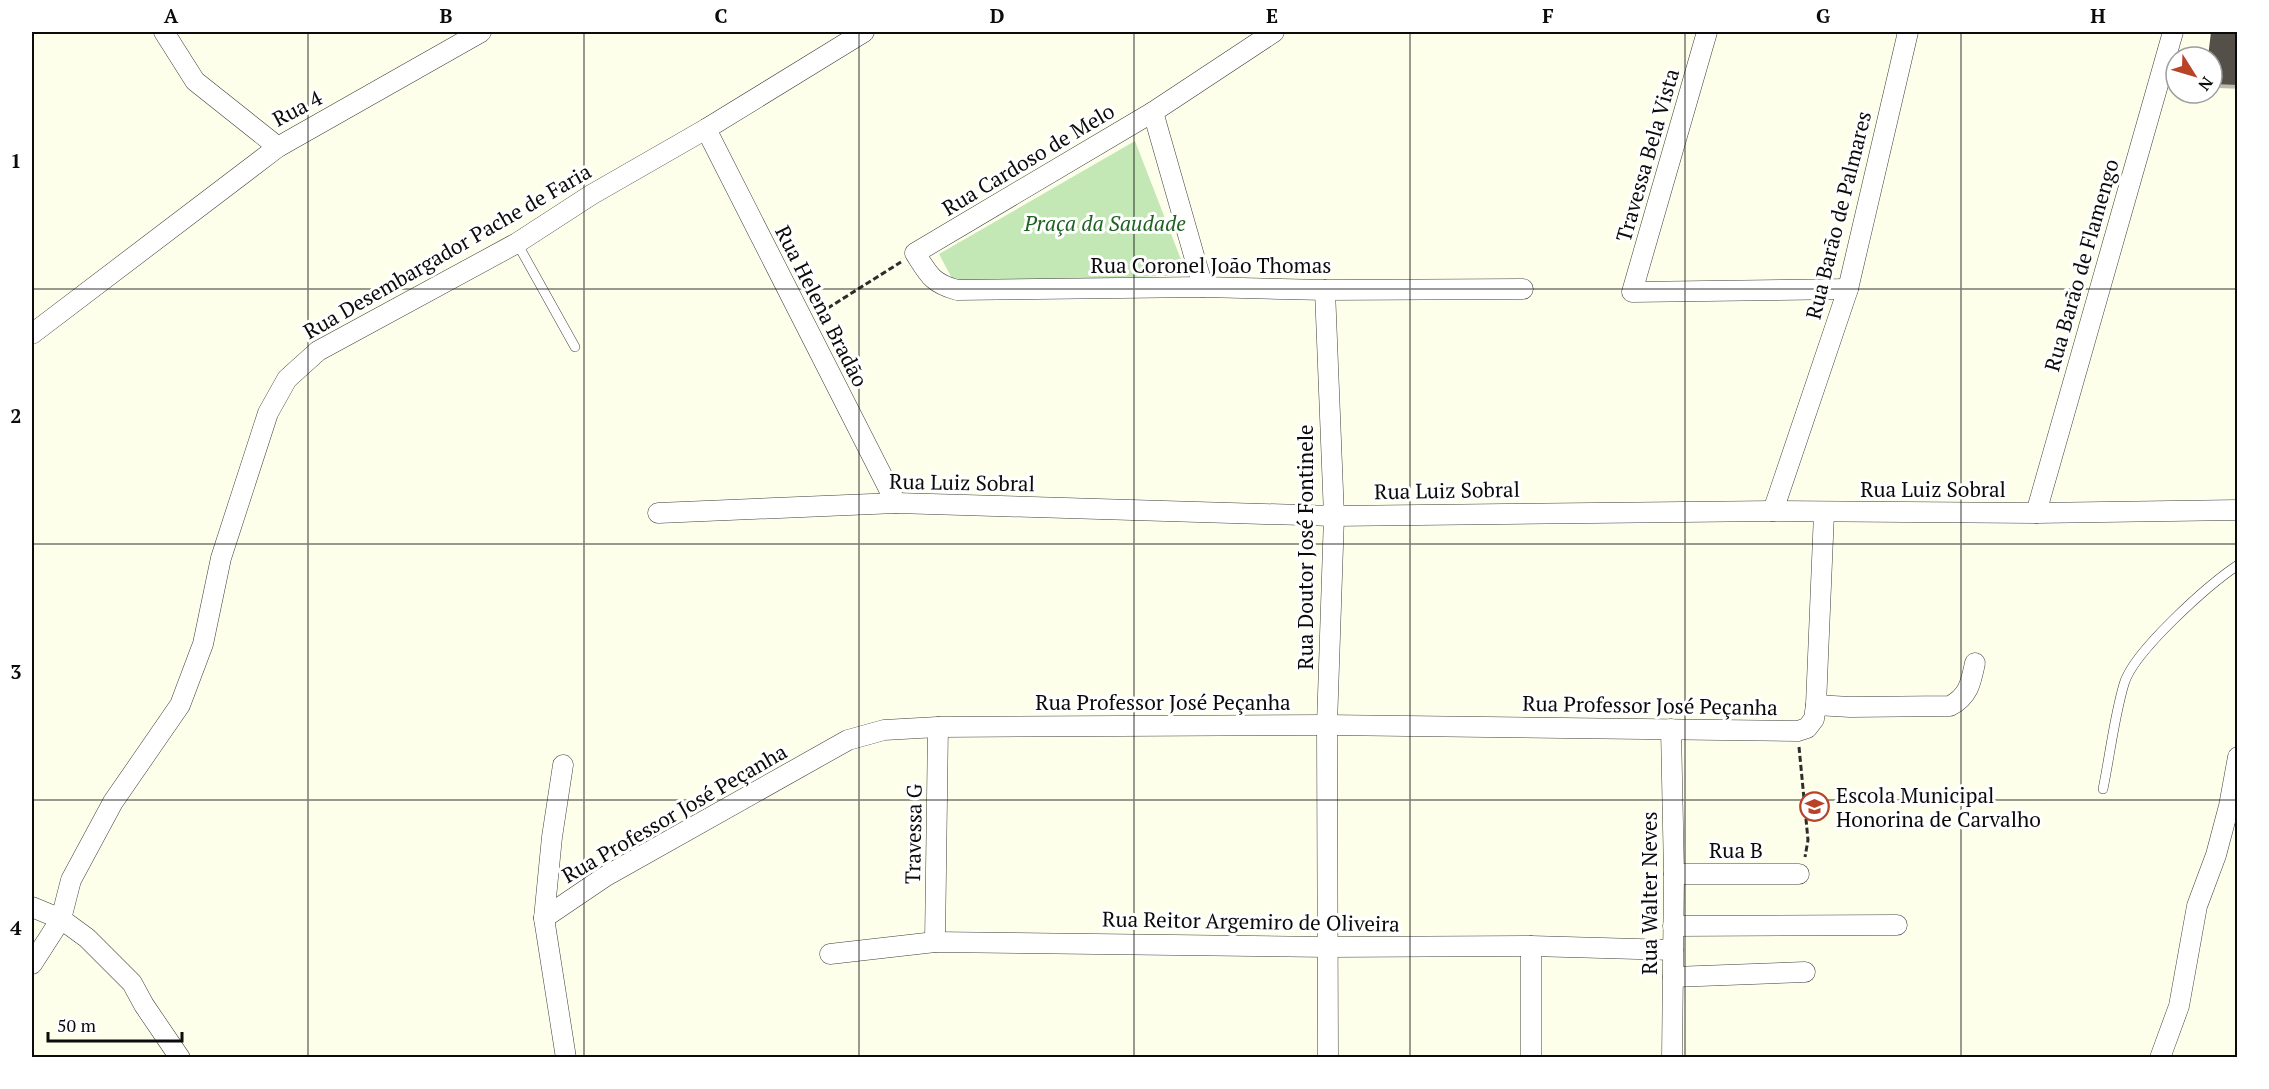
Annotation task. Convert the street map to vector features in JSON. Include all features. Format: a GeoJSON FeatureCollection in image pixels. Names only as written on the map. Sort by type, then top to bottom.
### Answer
{"type":"FeatureCollection","features":[{"type":"Feature","properties":{"kind":"street","name":"Rua 4"},"geometry":{"type":"LineString","coordinates":[[164,32],[195,81],[278,147],[481,32]]}},
{"type":"Feature","properties":{"kind":"street","name":"Rua Desembargador Pache de Faria"},"geometry":{"type":"LineString","coordinates":[[32,964],[61,919],[71,880],[113,802],[180,705],[203,644],[221,558],[268,413],[287,379],[318,351],[517,243],[591,195],[706,129],[864,32]]}},
{"type":"Feature","properties":{"kind":"street","name":"Rua Cardoso de Melo"},"geometry":{"type":"LineString","coordinates":[[915,253],[1153,112],[1274,32]]}},
{"type":"Feature","properties":{"kind":"street","name":"Travessa Bela Vista"},"geometry":{"type":"LineString","coordinates":[[1707,32],[1632,292],[1848,290]]}},
{"type":"Feature","properties":{"kind":"street","name":"Rua Barão de Palmares"},"geometry":{"type":"LineString","coordinates":[[1773,511],[1848,290],[1908,32]]}},
{"type":"Feature","properties":{"kind":"street","name":"Rua Barão de Flamengo"},"geometry":{"type":"LineString","coordinates":[[2036,513],[2173,32]]}},
{"type":"Feature","properties":{"kind":"street"},"geometry":{"type":"LineString","coordinates":[[1153,112],[1203,287]]}},
{"type":"Feature","properties":{"kind":"street","name":"Rua Helena Bradão"},"geometry":{"type":"LineString","coordinates":[[706,129],[896,503]]}},
{"type":"Feature","properties":{"kind":"street"},"geometry":{"type":"LineString","coordinates":[[32,334],[278,147]]}},
{"type":"Feature","properties":{"kind":"street","name":"Rua Coronel João Thomas"},"geometry":{"type":"LineString","coordinates":[[915,253],[932,279],[941,286],[957,290],[1203,287],[1325,290],[1523,289]]}},
{"type":"Feature","properties":{"kind":"street","name":"Rua Doutor José Fontinele"},"geometry":{"type":"LineString","coordinates":[[1325,290],[1334,516],[1327,725],[1328,1058]]}},
{"type":"Feature","properties":{"kind":"street","name":"Rua Luiz Sobral"},"geometry":{"type":"LineString","coordinates":[[658,513],[896,503],[1334,516],[1773,511],[2036,513],[2238,510]]}},
{"type":"Feature","properties":{"kind":"street"},"geometry":{"type":"LineString","coordinates":[[1824,513],[1816,705],[1950,706],[1961,700],[1969,690],[1975,663]]}},
{"type":"Feature","properties":{"kind":"street","name":"Rua Professor José Peçanha"},"geometry":{"type":"LineString","coordinates":[[544,918],[606,876],[848,740],[884,730],[938,727],[1327,725],[1798,731],[1808,728],[1814,719],[1816,705]]}},
{"type":"Feature","properties":{"kind":"street","name":"Travessa G"},"geometry":{"type":"LineString","coordinates":[[935,942],[938,727]]}},
{"type":"Feature","properties":{"kind":"street","name":"Rua Walter Neves"},"geometry":{"type":"LineString","coordinates":[[1671,729],[1674,874],[1672,1058]]}},
{"type":"Feature","properties":{"kind":"street"},"geometry":{"type":"LineString","coordinates":[[2160,1058],[2179,1006],[2197,906],[2216,855],[2229,806],[2238,758]]}},
{"type":"Feature","properties":{"kind":"street","name":"Rua Professor José Peçanha"},"geometry":{"type":"LineString","coordinates":[[563,765],[552,837],[544,918],[566,1058]]}},
{"type":"Feature","properties":{"kind":"street","name":"Rua B"},"geometry":{"type":"LineString","coordinates":[[1674,874],[1799,874]]}},
{"type":"Feature","properties":{"kind":"street"},"geometry":{"type":"LineString","coordinates":[[32,907],[61,919],[87,938],[132,983],[180,1058]]}},
{"type":"Feature","properties":{"kind":"street"},"geometry":{"type":"LineString","coordinates":[[1673,926],[1897,924]]}},
{"type":"Feature","properties":{"kind":"street","name":"Rua Reitor Argemiro de Oliveira"},"geometry":{"type":"LineString","coordinates":[[830,954],[935,942],[1327,947],[1532,946],[1673,950]]}},
{"type":"Feature","properties":{"kind":"street"},"geometry":{"type":"LineString","coordinates":[[1531,1058],[1532,946]]}},
{"type":"Feature","properties":{"kind":"street"},"geometry":{"type":"LineString","coordinates":[[1673,977],[1806,972]]}},
{"type":"Feature","properties":{"kind":"lane"},"geometry":{"type":"LineString","coordinates":[[517,243],[575,347]]}},
{"type":"Feature","properties":{"kind":"lane"},"geometry":{"type":"LineString","coordinates":[[2103,789],[2124,682],[2136,661],[2221,576],[2238,565]]}},
{"type":"Feature","properties":{"kind":"path"},"geometry":{"type":"LineString","coordinates":[[804,323],[915,253]]}},
{"type":"Feature","properties":{"kind":"path"},"geometry":{"type":"LineString","coordinates":[[1798,731],[1808,840],[1799,874]]}},
{"type":"Feature","properties":{"kind":"green space","name":"Praça da Saudade"},"geometry":{"type":"Polygon","coordinates":[[[1135,141],[1187,275],[955,284],[939,254],[1135,141]]]}},
{"type":"Feature","properties":{"kind":"building"},"geometry":{"type":"Polygon","coordinates":[[[2211,32],[2238,32],[2238,85],[2224,84],[2224,45],[2209,45],[2211,32]]]}},
{"type":"Feature","properties":{"kind":"place","name":"Escola Municipal Honorina de Carvalho"},"geometry":{"type":"Point","coordinates":[1815,807]}}]}
